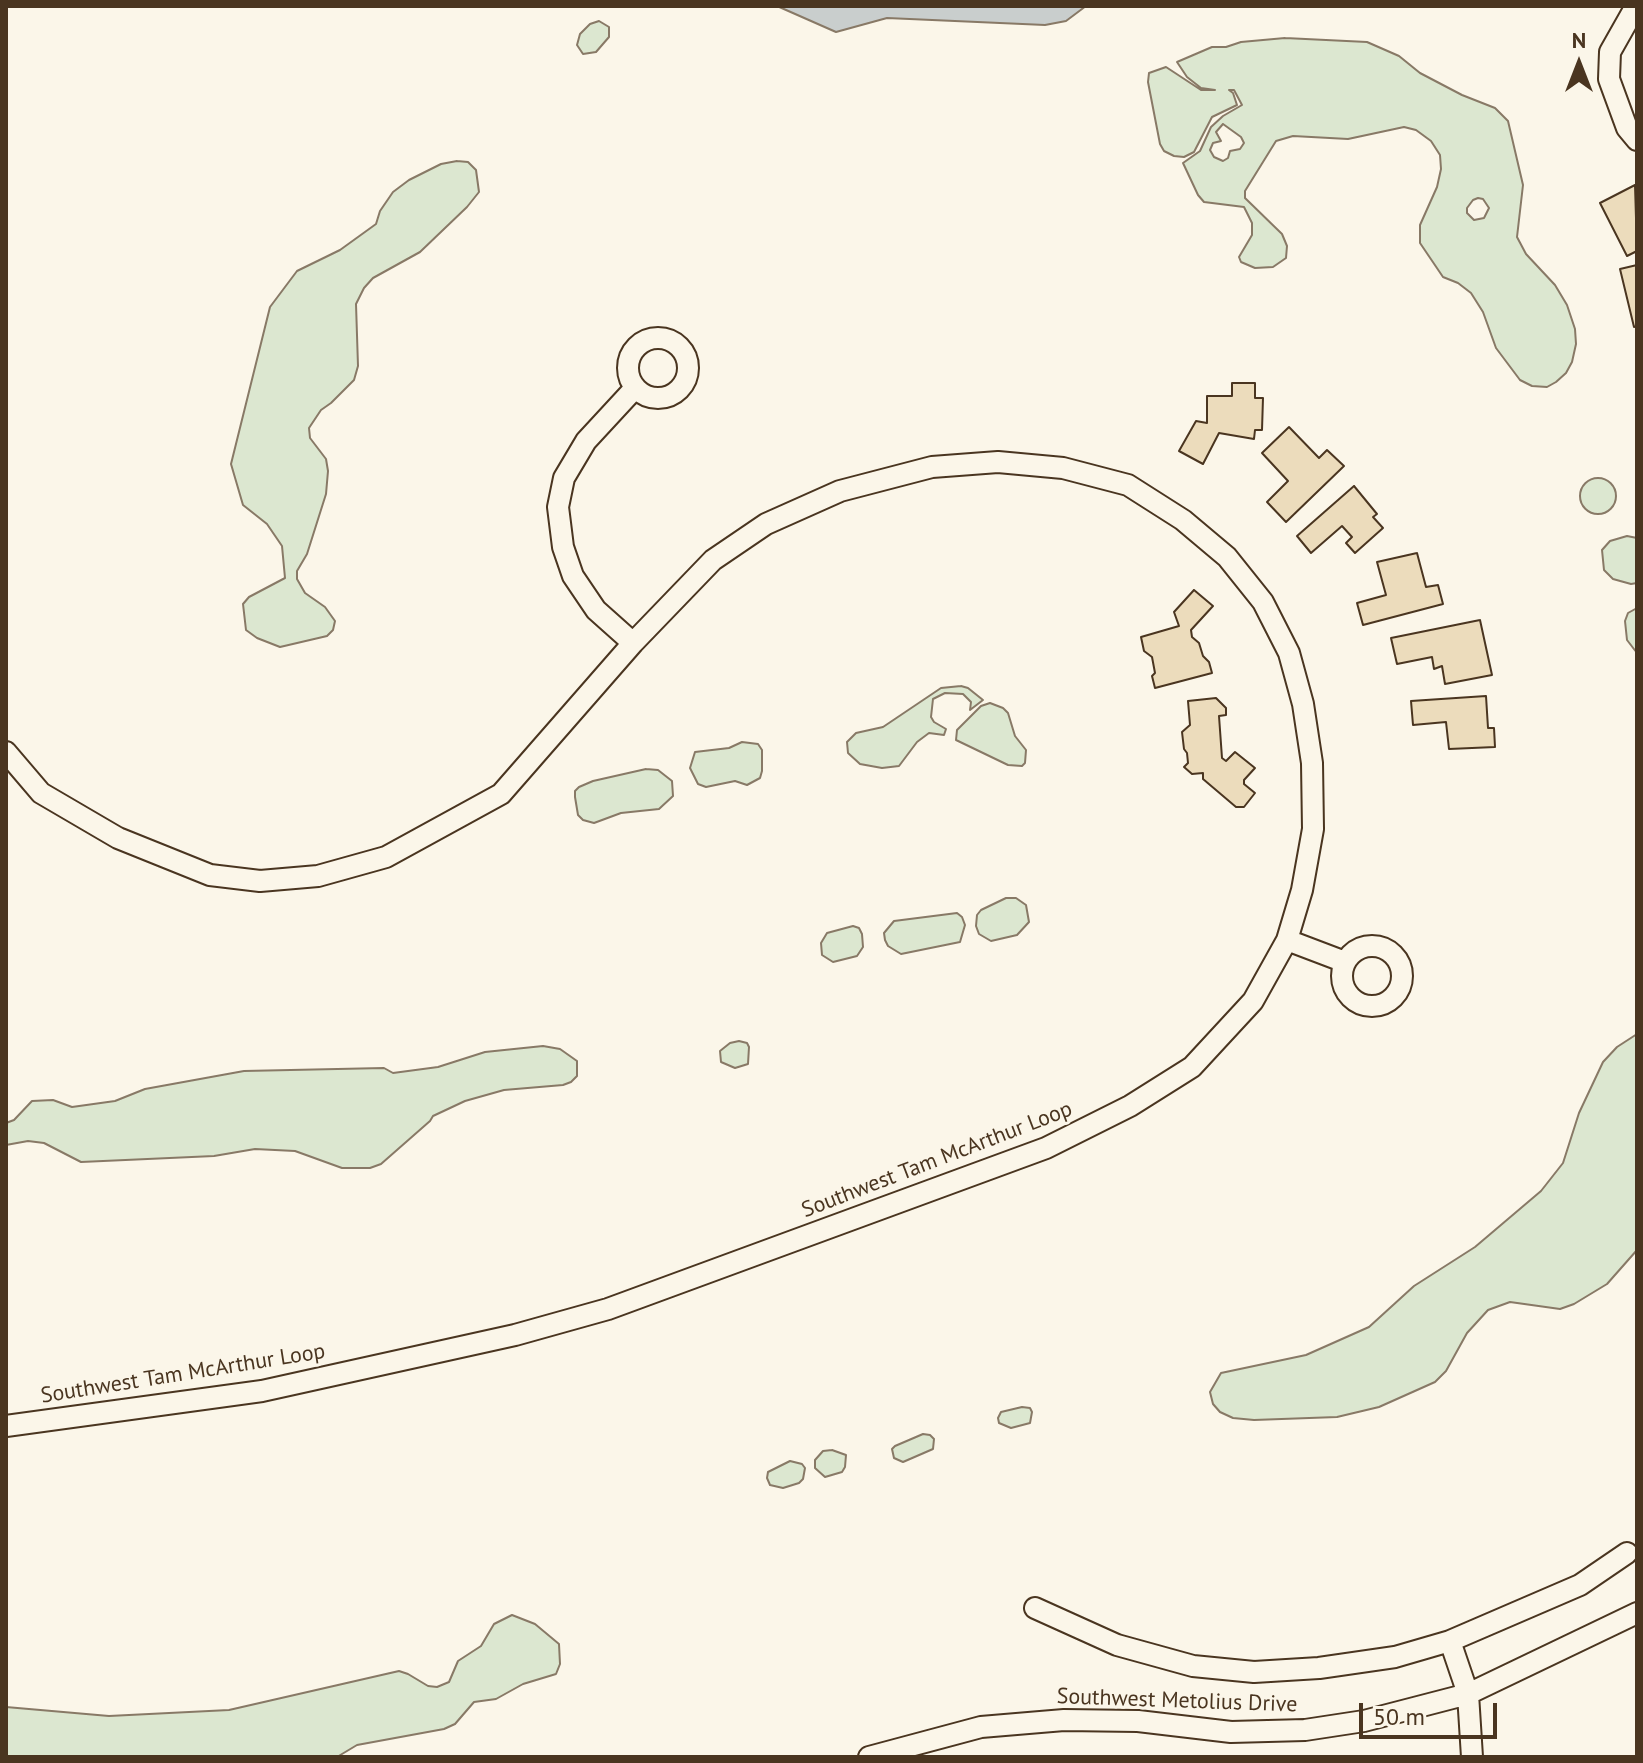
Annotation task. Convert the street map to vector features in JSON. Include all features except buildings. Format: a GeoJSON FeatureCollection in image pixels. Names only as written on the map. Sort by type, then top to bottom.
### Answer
{"type":"FeatureCollection","features":[{"type":"Feature","properties":{"kind":"street"},"geometry":{"type":"LineString","coordinates":[[1636,6],[1610,52],[1609,79],[1627,128],[1637,140]]}},
{"type":"Feature","properties":{"kind":"street"},"geometry":{"type":"LineString","coordinates":[[633,643],[596,610],[573,576],[563,547],[558,507],[564,478],[586,441],[635,388]]}},
{"type":"Feature","properties":{"kind":"street","name":"Southwest Tam McArthur Loop"},"geometry":{"type":"LineString","coordinates":[[6,752],[41,793],[118,838],[210,875],[260,881],[318,876],[386,857],[501,794],[633,643],[713,560],[766,524],[840,491],[932,467],[998,462],[1063,468],[1128,485],[1183,520],[1227,557],[1263,602],[1289,653],[1303,704],[1312,763],[1313,829],[1302,890],[1287,940],[1253,1001],[1192,1067],[1130,1106],[1046,1148],[608,1309],[515,1335],[262,1391],[6,1426]]}},
{"type":"Feature","properties":{"kind":"street"},"geometry":{"type":"LineString","coordinates":[[1287,940],[1345,962]]}},
{"type":"Feature","properties":{"kind":"street"},"geometry":{"type":"LineString","coordinates":[[1035,1608],[1117,1645],[1193,1666],[1254,1672],[1319,1668],[1395,1657],[1450,1641],[1580,1585],[1627,1553]]}},
{"type":"Feature","properties":{"kind":"street","name":"Southwest Metolius Drive"},"geometry":{"type":"LineString","coordinates":[[869,1757],[981,1727],[1064,1720],[1138,1721],[1231,1732],[1305,1730],[1364,1721],[1468,1694],[1637,1613]]}},
{"type":"Feature","properties":{"kind":"street"},"geometry":{"type":"LineString","coordinates":[[1450,1641],[1468,1694],[1472,1757]]}},
{"type":"Feature","properties":{"kind":"green space"},"geometry":{"type":"Polygon","coordinates":[[[599,21],[609,27],[609,37],[596,52],[583,54],[577,45],[580,34],[590,24],[599,21]]]}},
{"type":"Feature","properties":{"kind":"green space"},"geometry":{"type":"Polygon","coordinates":[[[1285,38],[1367,42],[1399,56],[1420,73],[1462,95],[1495,108],[1508,121],[1523,185],[1517,237],[1526,254],[1555,285],[1567,305],[1575,329],[1576,344],[1566,373],[1547,387],[1532,386],[1520,380],[1496,348],[1483,312],[1471,293],[1443,277],[1420,243],[1420,225],[1437,187],[1441,169],[1440,155],[1431,141],[1416,130],[1404,127],[1348,139],[1293,136],[1276,141],[1245,191],[1245,198],[1282,234],[1287,246],[1286,258],[1273,267],[1255,268],[1241,262],[1239,257],[1252,235],[1252,223],[1244,207],[1204,202],[1183,163],[1200,151],[1211,127],[1242,105],[1234,90],[1229,90],[1237,105],[1212,117],[1194,152],[1184,157],[1174,156],[1164,151],[1160,144],[1148,82],[1149,73],[1166,67],[1201,90],[1215,90],[1201,88],[1187,77],[1177,62],[1212,47],[1285,38]],[[1223,124],[1216,132],[1221,141],[1213,143],[1210,150],[1214,157],[1223,161],[1230,151],[1240,149],[1244,143],[1241,137],[1223,124]],[[1478,198],[1467,208],[1467,213],[1474,220],[1484,218],[1489,208],[1483,199],[1478,198]]]}},
{"type":"Feature","properties":{"kind":"green space"},"geometry":{"type":"Polygon","coordinates":[[[468,162],[476,170],[479,192],[420,252],[373,278],[364,288],[356,304],[358,366],[354,380],[321,410],[309,428],[310,438],[326,459],[328,471],[326,494],[307,554],[297,571],[297,579],[305,593],[325,607],[335,621],[333,630],[327,636],[280,647],[257,638],[246,630],[243,604],[249,597],[285,578],[282,546],[267,524],[243,505],[231,464],[270,307],[297,271],[340,250],[376,224],[380,211],[393,192],[441,164],[468,162]]]}},
{"type":"Feature","properties":{"kind":"green space"},"geometry":{"type":"Polygon","coordinates":[[[1598,478],[1611,483],[1616,496],[1611,509],[1598,514],[1585,509],[1580,496],[1585,483],[1598,478]]]}},
{"type":"Feature","properties":{"kind":"green space"},"geometry":{"type":"Polygon","coordinates":[[[1627,536],[1637,538],[1637,583],[1631,584],[1613,579],[1604,570],[1602,550],[1610,541],[1627,536]]]}},
{"type":"Feature","properties":{"kind":"green space"},"geometry":{"type":"Polygon","coordinates":[[[1637,608],[1637,653],[1627,640],[1625,621],[1628,613],[1637,608]]]}},
{"type":"Feature","properties":{"kind":"green space"},"geometry":{"type":"Polygon","coordinates":[[[961,686],[983,700],[970,710],[971,702],[963,694],[945,693],[933,699],[931,717],[946,729],[944,735],[929,733],[917,742],[899,766],[882,768],[860,764],[848,753],[847,742],[856,733],[883,727],[941,688],[961,686]]]}},
{"type":"Feature","properties":{"kind":"green space"},"geometry":{"type":"Polygon","coordinates":[[[990,703],[1008,713],[1015,736],[1026,750],[1022,766],[1008,765],[956,740],[957,730],[981,706],[990,703]]]}},
{"type":"Feature","properties":{"kind":"green space"},"geometry":{"type":"Polygon","coordinates":[[[742,742],[758,744],[762,750],[760,778],[747,785],[735,781],[706,787],[698,784],[690,768],[695,752],[729,748],[742,742]]]}},
{"type":"Feature","properties":{"kind":"green space"},"geometry":{"type":"Polygon","coordinates":[[[646,769],[658,770],[672,781],[673,796],[659,809],[621,813],[594,823],[578,815],[575,791],[579,787],[646,769]]]}},
{"type":"Feature","properties":{"kind":"green space"},"geometry":{"type":"Polygon","coordinates":[[[1006,898],[1016,898],[1026,905],[1029,922],[1017,935],[991,941],[979,934],[977,915],[1006,898]]]}},
{"type":"Feature","properties":{"kind":"green space"},"geometry":{"type":"Polygon","coordinates":[[[957,913],[965,925],[960,942],[901,954],[888,946],[885,940],[884,933],[894,921],[957,913]]]}},
{"type":"Feature","properties":{"kind":"green space"},"geometry":{"type":"Polygon","coordinates":[[[853,926],[859,928],[862,934],[863,947],[857,956],[833,962],[822,955],[821,943],[827,933],[853,926]]]}},
{"type":"Feature","properties":{"kind":"green space"},"geometry":{"type":"Polygon","coordinates":[[[1637,1034],[1637,1250],[1607,1284],[1560,1309],[1510,1302],[1488,1310],[1467,1333],[1446,1371],[1435,1382],[1379,1407],[1337,1417],[1254,1420],[1233,1418],[1220,1412],[1213,1404],[1210,1392],[1221,1373],[1306,1355],[1369,1327],[1414,1286],[1475,1247],[1541,1191],[1563,1163],[1579,1113],[1603,1062],[1617,1047],[1637,1034]]]}},
{"type":"Feature","properties":{"kind":"green space"},"geometry":{"type":"Polygon","coordinates":[[[730,1043],[747,1043],[749,1047],[748,1064],[735,1068],[721,1062],[720,1051],[730,1043]]]}},
{"type":"Feature","properties":{"kind":"green space"},"geometry":{"type":"Polygon","coordinates":[[[543,1046],[560,1049],[577,1061],[577,1076],[571,1082],[504,1090],[465,1101],[433,1116],[381,1164],[370,1168],[342,1168],[295,1151],[255,1149],[214,1156],[81,1162],[44,1143],[28,1141],[6,1145],[6,1123],[14,1120],[32,1101],[53,1100],[72,1107],[115,1101],[145,1089],[244,1071],[384,1068],[393,1073],[438,1067],[485,1052],[543,1046]]]}},
{"type":"Feature","properties":{"kind":"green space"},"geometry":{"type":"Polygon","coordinates":[[[1030,1408],[1032,1412],[1030,1423],[1011,1428],[999,1423],[1001,1412],[1030,1408]]]}},
{"type":"Feature","properties":{"kind":"green space"},"geometry":{"type":"Polygon","coordinates":[[[923,1434],[934,1439],[933,1449],[903,1462],[894,1458],[892,1449],[895,1446],[923,1434]]]}},
{"type":"Feature","properties":{"kind":"green space"},"geometry":{"type":"Polygon","coordinates":[[[832,1450],[846,1455],[845,1467],[842,1472],[825,1477],[815,1468],[815,1460],[823,1451],[832,1450]]]}},
{"type":"Feature","properties":{"kind":"green space"},"geometry":{"type":"Polygon","coordinates":[[[790,1461],[805,1468],[803,1479],[783,1488],[770,1485],[768,1472],[790,1461]]]}},
{"type":"Feature","properties":{"kind":"green space"},"geometry":{"type":"Polygon","coordinates":[[[512,1615],[535,1624],[559,1644],[560,1664],[556,1674],[523,1684],[496,1699],[474,1702],[455,1724],[444,1729],[357,1745],[337,1757],[6,1757],[6,1707],[109,1716],[229,1710],[399,1671],[428,1686],[437,1687],[449,1682],[458,1661],[481,1646],[494,1624],[512,1615]]]}},
{"type":"Feature","properties":{"kind":"shaded area"},"geometry":{"type":"Polygon","coordinates":[[[777,6],[1086,6],[1066,21],[1045,25],[887,18],[836,32],[777,6]]]}}]}
